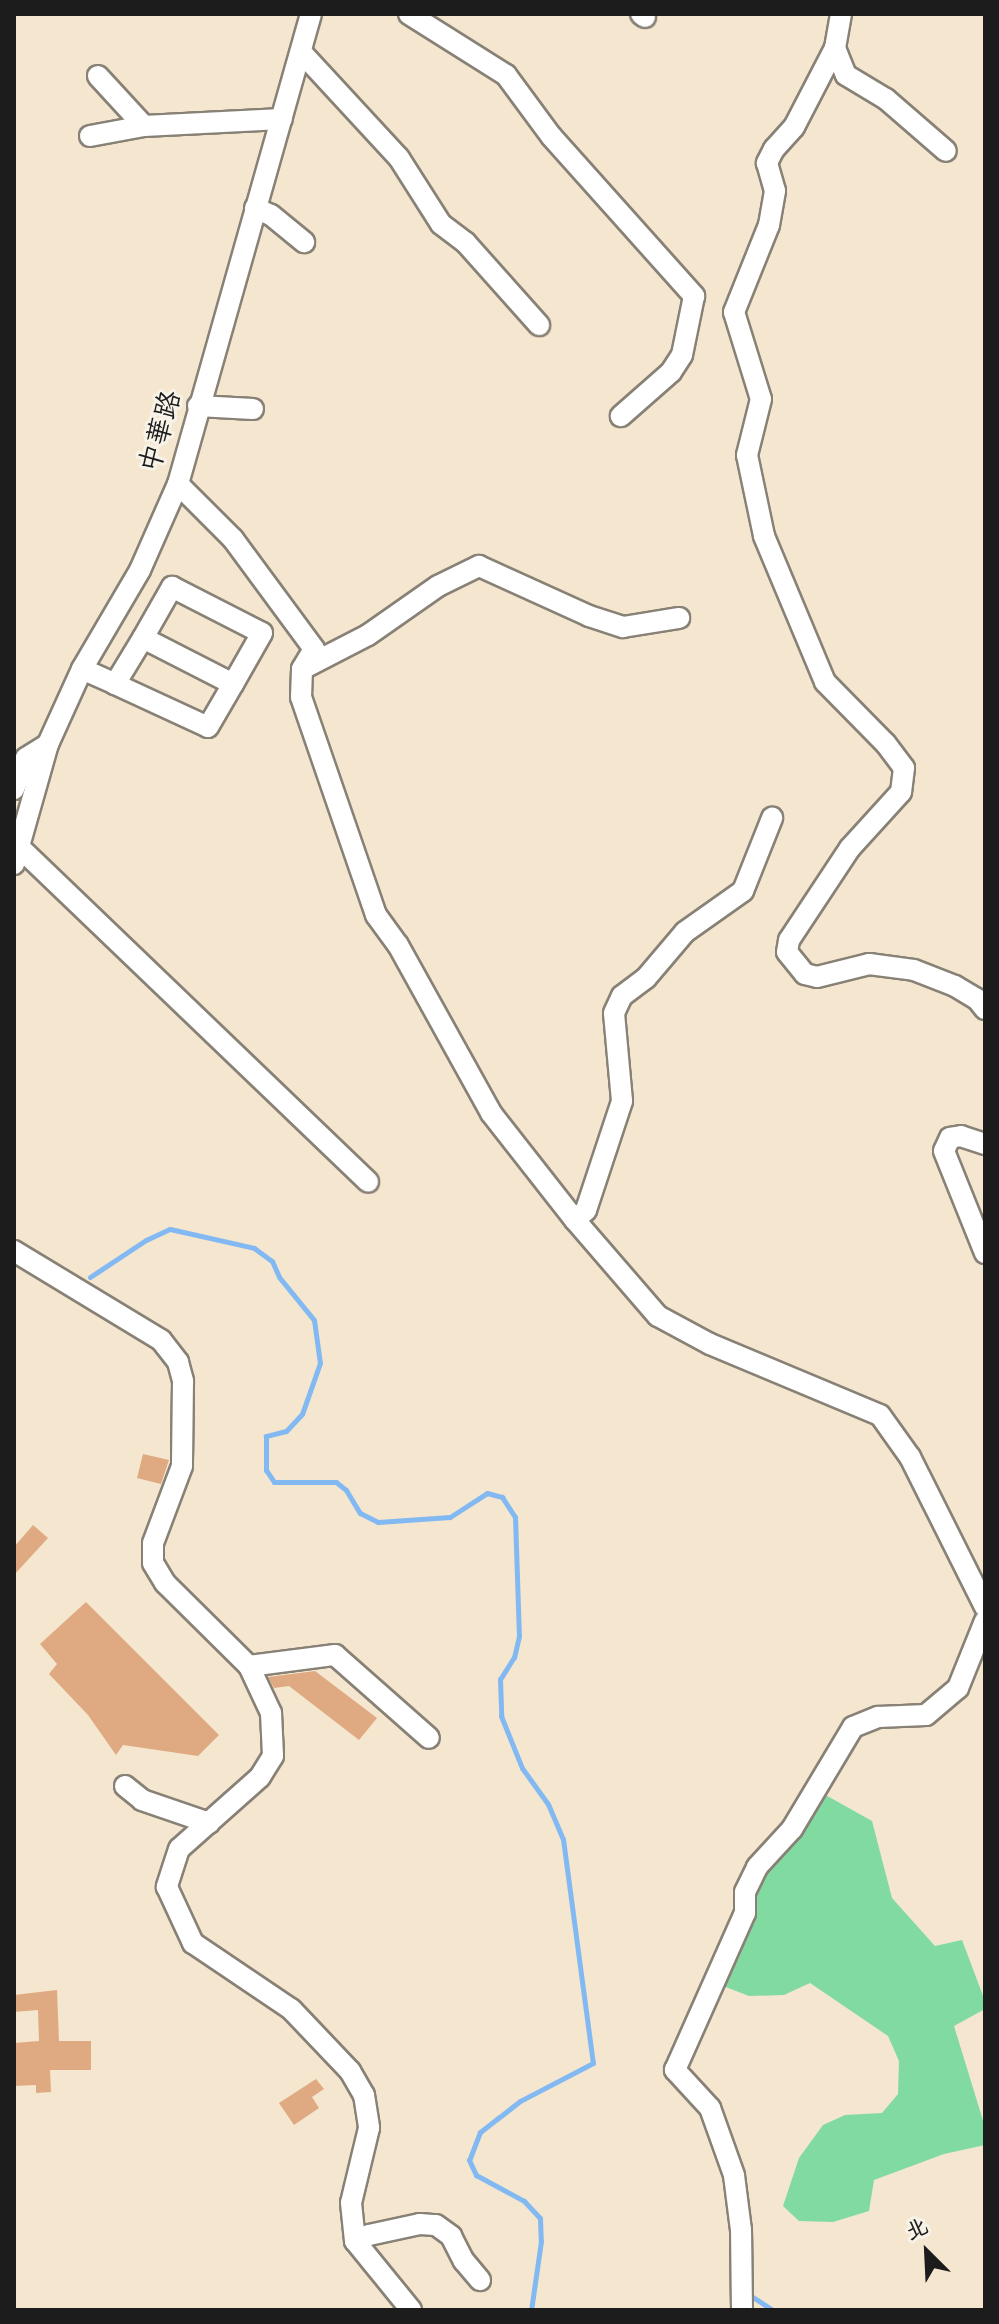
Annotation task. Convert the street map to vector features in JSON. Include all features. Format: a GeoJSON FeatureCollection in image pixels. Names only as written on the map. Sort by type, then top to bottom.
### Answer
{"type":"FeatureCollection","features":[{"type":"Feature","properties":{"kind":"street","name":"中華路"},"geometry":{"type":"LineString","coordinates":[[16,855],[48,744],[82,669],[140,570],[178,484],[311,14]]}},
{"type":"Feature","properties":{"kind":"street"},"geometry":{"type":"LineString","coordinates":[[409,14],[506,75],[551,136],[694,296],[682,355],[671,372],[621,416]]}},
{"type":"Feature","properties":{"kind":"street"},"geometry":{"type":"LineString","coordinates":[[841,14],[835,48],[794,127],[774,149],[767,163],[775,191],[769,225],[734,312],[761,399],[747,455],[764,536],[825,682],[886,744],[904,768],[901,792],[850,848],[789,940],[787,952],[805,974],[817,977],[869,964],[914,970],[955,986],[977,999],[985,1009]]}},
{"type":"Feature","properties":{"kind":"street"},"geometry":{"type":"LineString","coordinates":[[835,48],[846,75],[886,99],[946,151]]}},
{"type":"Feature","properties":{"kind":"street"},"geometry":{"type":"LineString","coordinates":[[302,53],[399,158],[441,224],[466,243],[539,325]]}},
{"type":"Feature","properties":{"kind":"street"},"geometry":{"type":"LineString","coordinates":[[98,76],[144,126]]}},
{"type":"Feature","properties":{"kind":"street"},"geometry":{"type":"LineString","coordinates":[[90,136],[144,126],[282,119]]}},
{"type":"Feature","properties":{"kind":"street"},"geometry":{"type":"LineString","coordinates":[[255,208],[271,215],[304,242]]}},
{"type":"Feature","properties":{"kind":"street"},"geometry":{"type":"LineString","coordinates":[[198,406],[253,409]]}},
{"type":"Feature","properties":{"kind":"street"},"geometry":{"type":"LineString","coordinates":[[178,484],[233,539],[314,649],[302,669],[301,697],[376,915],[398,945],[491,1113],[575,1220],[658,1316],[710,1344],[880,1415],[910,1457],[985,1607]]}},
{"type":"Feature","properties":{"kind":"street"},"geometry":{"type":"LineString","coordinates":[[302,669],[368,635],[438,586],[479,566],[589,616],[623,627],[679,618]]}},
{"type":"Feature","properties":{"kind":"street"},"geometry":{"type":"LineString","coordinates":[[82,669],[208,727],[262,633],[172,587],[115,684]]}},
{"type":"Feature","properties":{"kind":"street"},"geometry":{"type":"LineString","coordinates":[[143,638],[233,684]]}},
{"type":"Feature","properties":{"kind":"street"},"geometry":{"type":"LineString","coordinates":[[14,789],[26,758],[48,744]]}},
{"type":"Feature","properties":{"kind":"street"},"geometry":{"type":"LineString","coordinates":[[575,1220],[586,1210],[622,1101],[614,1013],[622,996],[646,978],[685,932],[743,891],[772,818]]}},
{"type":"Feature","properties":{"kind":"street"},"geometry":{"type":"LineString","coordinates":[[16,855],[368,1182]]}},
{"type":"Feature","properties":{"kind":"street"},"geometry":{"type":"LineString","coordinates":[[985,1144],[961,1136],[950,1138],[944,1151],[985,1253]]}},
{"type":"Feature","properties":{"kind":"street"},"geometry":{"type":"LineString","coordinates":[[14,1251],[161,1340],[178,1362],[183,1381],[182,1466],[153,1543],[153,1563],[165,1583],[249,1666],[263,1689],[271,1713],[273,1756],[260,1777],[179,1849],[167,1887],[193,1943],[291,2009],[350,2071],[364,2095],[369,2128],[351,2203],[355,2241],[411,2310]]}},
{"type":"Feature","properties":{"kind":"street"},"geometry":{"type":"LineString","coordinates":[[742,2310],[741,2230],[734,2175],[710,2108],[675,2070],[745,1913],[745,1892],[757,1867],[792,1829],[853,1727],[878,1717],[926,1715],[958,1688],[985,1621]]}},
{"type":"Feature","properties":{"kind":"street"},"geometry":{"type":"LineString","coordinates":[[249,1666],[335,1655],[429,1738]]}},
{"type":"Feature","properties":{"kind":"street"},"geometry":{"type":"LineString","coordinates":[[125,1786],[142,1800],[209,1823]]}},
{"type":"Feature","properties":{"kind":"street"},"geometry":{"type":"LineString","coordinates":[[355,2241],[407,2227],[436,2225],[451,2236],[464,2261],[480,2280]]}},
{"type":"Feature","properties":{"kind":"green space"},"geometry":{"type":"Polygon","coordinates":[[[813,1788],[872,1821],[892,1898],[935,1946],[962,1940],[985,2001],[985,2009],[954,2026],[985,2127],[985,2145],[944,2154],[874,2180],[869,2211],[833,2222],[799,2221],[783,2206],[799,2158],[823,2125],[845,2115],[882,2113],[898,2094],[899,2061],[888,2036],[810,1983],[784,1995],[749,1996],[705,1979],[738,1910],[743,1867],[813,1788]]]}},
{"type":"Feature","properties":{"kind":"building"},"geometry":{"type":"Polygon","coordinates":[[[143,1454],[169,1460],[161,1484],[137,1478],[143,1454]]]}},
{"type":"Feature","properties":{"kind":"building"},"geometry":{"type":"Polygon","coordinates":[[[33,1525],[48,1538],[14,1575],[14,1547],[33,1525]]]}},
{"type":"Feature","properties":{"kind":"building"},"geometry":{"type":"Polygon","coordinates":[[[86,1602],[219,1735],[198,1756],[123,1745],[116,1755],[88,1715],[49,1674],[57,1664],[40,1644],[86,1602]]]}},
{"type":"Feature","properties":{"kind":"building"},"geometry":{"type":"Polygon","coordinates":[[[315,1671],[377,1718],[359,1740],[289,1686],[274,1688],[268,1677],[315,1671]]]}},
{"type":"Feature","properties":{"kind":"building"},"geometry":{"type":"Polygon","coordinates":[[[57,1990],[59,2041],[91,2041],[91,2070],[50,2070],[51,2092],[36,2093],[36,2085],[14,2086],[14,2043],[39,2041],[38,2010],[14,2012],[14,1995],[57,1990]]]}},
{"type":"Feature","properties":{"kind":"building"},"geometry":{"type":"Polygon","coordinates":[[[316,2079],[324,2089],[312,2097],[319,2108],[294,2125],[279,2103],[316,2079]]]}},
{"type":"Feature","properties":{"kind":"waterway"},"geometry":{"type":"LineString","coordinates":[[90,1277],[146,1240],[170,1229],[254,1248],[272,1261],[279,1277],[314,1320],[320,1363],[302,1414],[286,1431],[266,1436],[266,1470],[274,1482],[336,1482],[346,1490],[360,1513],[378,1522],[450,1517],[487,1493],[502,1497],[515,1517],[519,1636],[514,1657],[500,1679],[501,1716],[522,1768],[548,1804],[563,1839],[593,2063],[520,2101],[480,2132],[469,2160],[476,2175],[524,2201],[540,2218],[541,2241],[531,2310]]}},
{"type":"Feature","properties":{"kind":"waterway"},"geometry":{"type":"LineString","coordinates":[[748,2294],[773,2310]]}}]}
